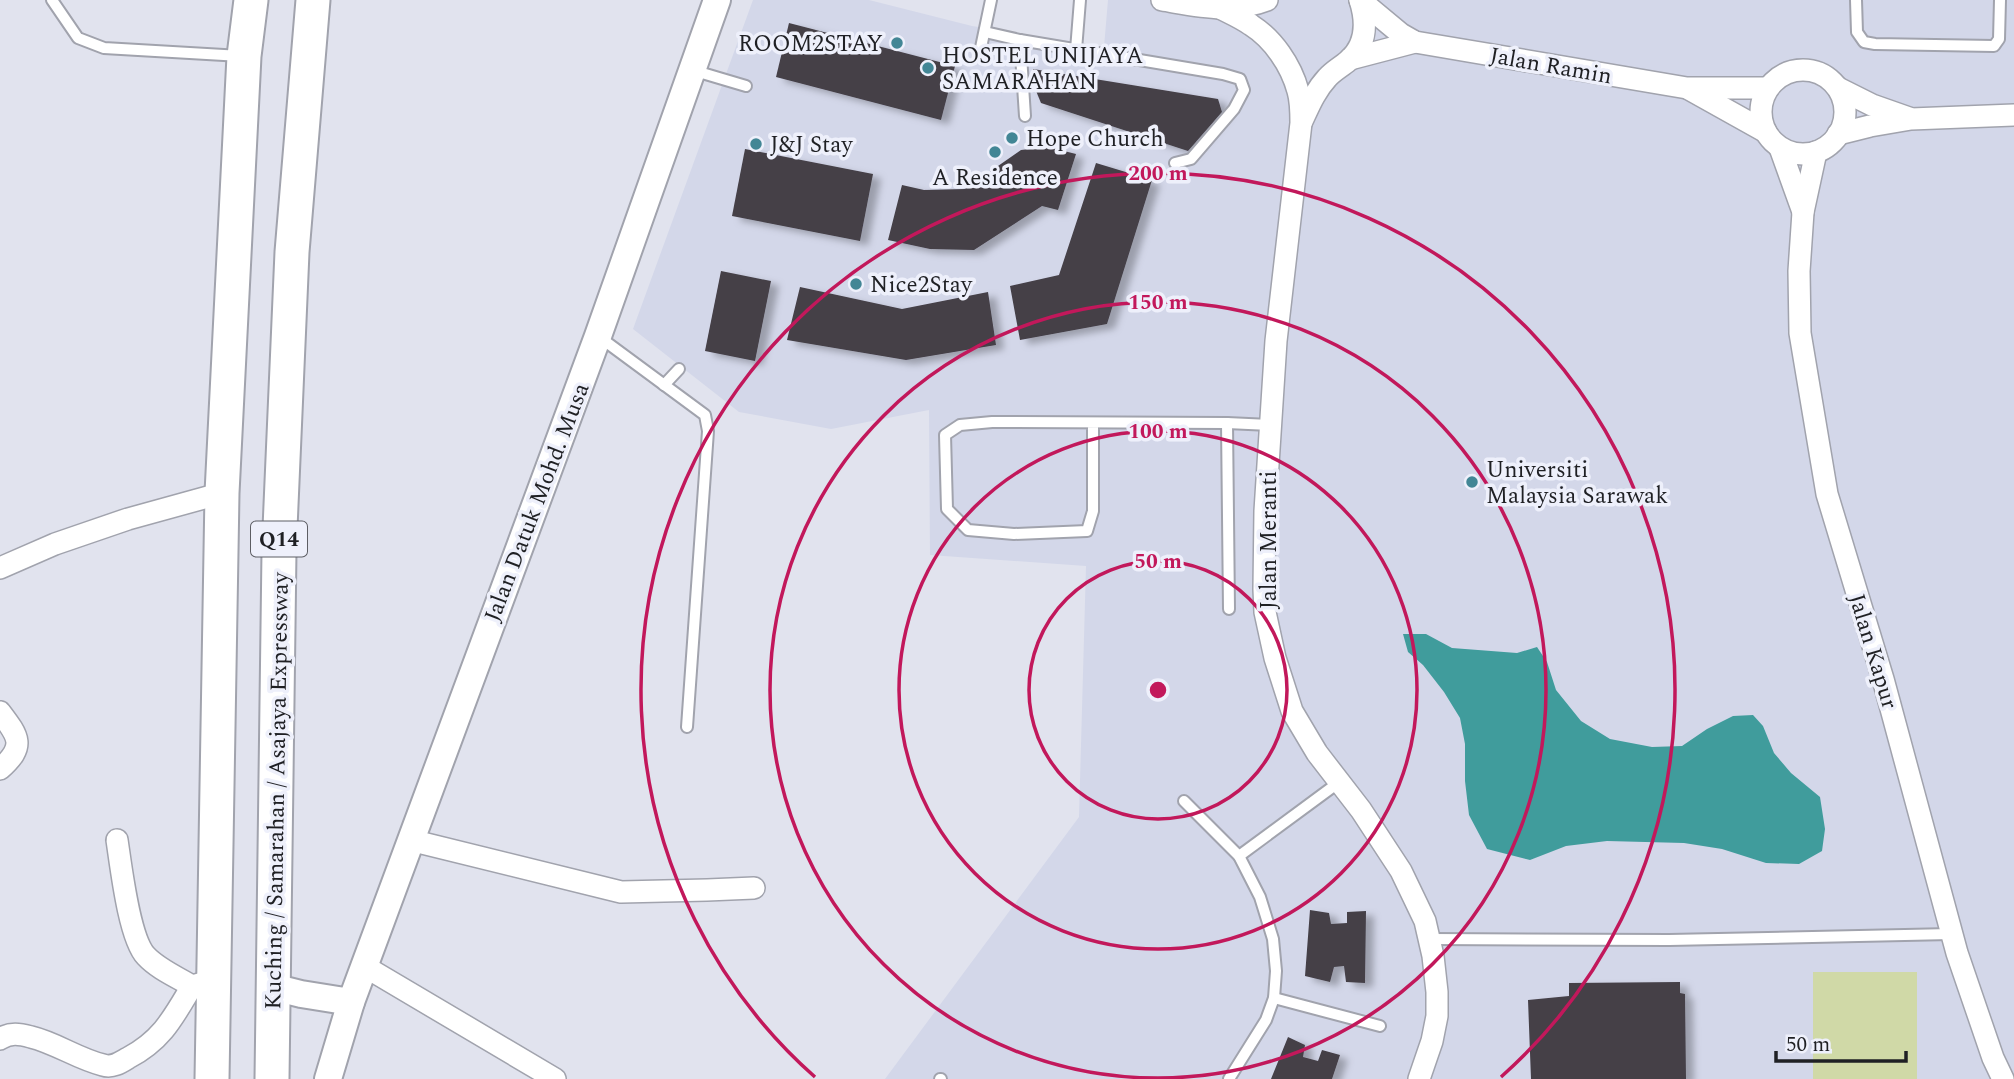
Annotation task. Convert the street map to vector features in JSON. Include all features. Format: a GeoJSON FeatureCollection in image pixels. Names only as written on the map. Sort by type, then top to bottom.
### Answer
{"type":"FeatureCollection","features":[{"type":"Feature","properties":{"kind":"highway","name":"Q14"},"geometry":{"type":"LineString","coordinates":[[212,1079],[203,983],[222,493],[244,57],[251,0]]}},
{"type":"Feature","properties":{"kind":"highway","name":"Kuching / Samarahan / Asajaya Expressway"},"geometry":{"type":"LineString","coordinates":[[272,1079],[279,551],[292,252],[313,0]]}},
{"type":"Feature","properties":{"kind":"street","name":"Jalan Datuk Mohd. Musa"},"geometry":{"type":"LineString","coordinates":[[328,1079],[351,1002],[598,337],[717,0]]}},
{"type":"Feature","properties":{"kind":"street"},"geometry":{"type":"LineString","coordinates":[[1162,0],[1222,9],[1247,7],[1267,0]]}},
{"type":"Feature","properties":{"kind":"street"},"geometry":{"type":"LineString","coordinates":[[1275,0],[1269,19],[1269,30],[1298,90],[1301,123]]}},
{"type":"Feature","properties":{"kind":"street"},"geometry":{"type":"LineString","coordinates":[[1301,123],[1317,91],[1360,47],[1365,31],[1365,15],[1360,0]]}},
{"type":"Feature","properties":{"kind":"street"},"geometry":{"type":"LineString","coordinates":[[1360,0],[1401,34],[1415,41]]}},
{"type":"Feature","properties":{"kind":"street"},"geometry":{"type":"LineString","coordinates":[[1222,9],[1249,23],[1292,66],[1307,71],[1323,72],[1415,41]]}},
{"type":"Feature","properties":{"kind":"street","name":"Jalan Ramin"},"geometry":{"type":"LineString","coordinates":[[1415,41],[1687,88],[1768,88]]}},
{"type":"Feature","properties":{"kind":"street"},"geometry":{"type":"LineString","coordinates":[[1805,69],[1829,78],[1838,88],[1845,111],[1838,134],[1829,145],[1816,152],[1792,153],[1780,148],[1772,141],[1762,121],[1760,109],[1768,88],[1778,77],[1791,71],[1805,69]]}},
{"type":"Feature","properties":{"kind":"street","name":"Jalan Ramin"},"geometry":{"type":"LineString","coordinates":[[1687,88],[1766,132]]}},
{"type":"Feature","properties":{"kind":"street"},"geometry":{"type":"LineString","coordinates":[[1838,88],[1872,105],[1911,119]]}},
{"type":"Feature","properties":{"kind":"street"},"geometry":{"type":"LineString","coordinates":[[1838,134],[1870,125],[1911,119],[2014,115]]}},
{"type":"Feature","properties":{"kind":"street","name":"Jalan Meranti"},"geometry":{"type":"LineString","coordinates":[[1301,123],[1276,341],[1265,511],[1265,612],[1275,658],[1292,711],[1338,783],[1361,810],[1401,871],[1425,921],[1437,992],[1437,1016],[1419,1079]]}},
{"type":"Feature","properties":{"kind":"street","name":"Jalan Kapur"},"geometry":{"type":"LineString","coordinates":[[1780,148],[1803,212]]}},
{"type":"Feature","properties":{"kind":"street","name":"Jalan Kapur"},"geometry":{"type":"LineString","coordinates":[[1816,152],[1803,212],[1799,271],[1800,333],[1827,494],[1886,690],[1947,935],[2003,1079]]}},
{"type":"Feature","properties":{"kind":"street"},"geometry":{"type":"LineString","coordinates":[[0,568],[55,544],[128,519],[222,493]]}},
{"type":"Feature","properties":{"kind":"street"},"geometry":{"type":"LineString","coordinates":[[0,712],[18,744],[14,756],[0,769]]}},
{"type":"Feature","properties":{"kind":"street"},"geometry":{"type":"LineString","coordinates":[[0,1039],[6,1035],[23,1035],[48,1042],[100,1065],[112,1066],[145,1049],[158,1038],[203,983],[157,965],[145,956],[130,914],[117,840]]}},
{"type":"Feature","properties":{"kind":"street"},"geometry":{"type":"LineString","coordinates":[[410,840],[621,892],[754,888]]}},
{"type":"Feature","properties":{"kind":"street"},"geometry":{"type":"LineString","coordinates":[[364,966],[555,1079]]}},
{"type":"Feature","properties":{"kind":"street"},"geometry":{"type":"LineString","coordinates":[[273,987],[351,1002]]}},
{"type":"Feature","properties":{"kind":"lane"},"geometry":{"type":"LineString","coordinates":[[52,0],[78,38],[104,48],[244,57]]}},
{"type":"Feature","properties":{"kind":"lane"},"geometry":{"type":"LineString","coordinates":[[979,57],[991,0]]}},
{"type":"Feature","properties":{"kind":"lane"},"geometry":{"type":"LineString","coordinates":[[1076,50],[1080,0]]}},
{"type":"Feature","properties":{"kind":"lane"},"geometry":{"type":"LineString","coordinates":[[1856,0],[1857,32],[1864,42],[1994,46],[2000,39],[2000,0]]}},
{"type":"Feature","properties":{"kind":"lane"},"geometry":{"type":"LineString","coordinates":[[985,32],[1240,79],[1244,90],[1234,108],[1191,159],[1175,163]]}},
{"type":"Feature","properties":{"kind":"lane"},"geometry":{"type":"LineString","coordinates":[[1020,40],[1025,116]]}},
{"type":"Feature","properties":{"kind":"lane"},"geometry":{"type":"LineString","coordinates":[[692,70],[746,86]]}},
{"type":"Feature","properties":{"kind":"lane"},"geometry":{"type":"LineString","coordinates":[[598,337],[705,415],[708,431],[687,727]]}},
{"type":"Feature","properties":{"kind":"lane"},"geometry":{"type":"LineString","coordinates":[[664,385],[679,369]]}},
{"type":"Feature","properties":{"kind":"lane"},"geometry":{"type":"LineString","coordinates":[[1093,422],[1093,511],[1087,531],[1014,534],[968,530],[947,509],[945,435],[960,425],[992,422],[1093,422],[1270,425]]}},
{"type":"Feature","properties":{"kind":"lane"},"geometry":{"type":"LineString","coordinates":[[1227,423],[1229,609]]}},
{"type":"Feature","properties":{"kind":"lane"},"geometry":{"type":"LineString","coordinates":[[1239,856],[1338,783]]}},
{"type":"Feature","properties":{"kind":"lane"},"geometry":{"type":"LineString","coordinates":[[1184,801],[1239,856],[1260,897],[1273,939],[1276,971],[1273,998],[1260,1030],[1229,1079]]}},
{"type":"Feature","properties":{"kind":"lane"},"geometry":{"type":"LineString","coordinates":[[1430,939],[1669,940],[1947,935]]}},
{"type":"Feature","properties":{"kind":"lane"},"geometry":{"type":"LineString","coordinates":[[1273,998],[1380,1026]]}},
{"type":"Feature","properties":{"kind":"shaded area","name":"Universiti Malaysia Sarawak"},"geometry":{"type":"Polygon","coordinates":[[[753,0],[869,0],[972,26],[1104,47],[1108,0],[2014,0],[2014,1079],[885,1079],[1079,817],[1086,566],[930,555],[929,410],[831,429],[739,412],[633,329],[753,0]]]}},
{"type":"Feature","properties":{"kind":"green space"},"geometry":{"type":"Polygon","coordinates":[[[1813,972],[1917,972],[1917,1079],[1813,1079],[1813,972]]]}},
{"type":"Feature","properties":{"kind":"water"},"geometry":{"type":"Polygon","coordinates":[[[1403,634],[1426,634],[1452,648],[1517,653],[1537,647],[1547,662],[1556,690],[1581,721],[1610,739],[1652,747],[1682,746],[1733,716],[1753,715],[1763,726],[1774,753],[1791,773],[1820,797],[1825,829],[1822,851],[1799,864],[1766,863],[1722,849],[1684,843],[1607,841],[1566,846],[1530,860],[1487,849],[1469,815],[1465,744],[1460,718],[1423,665],[1408,652],[1403,634]]]}},
{"type":"Feature","properties":{"kind":"building"},"geometry":{"type":"Polygon","coordinates":[[[789,23],[955,66],[941,120],[776,77],[789,23]]]}},
{"type":"Feature","properties":{"kind":"building"},"geometry":{"type":"Polygon","coordinates":[[[1033,69],[1218,99],[1222,112],[1188,151],[1041,103],[1034,86],[1033,69]]]}},
{"type":"Feature","properties":{"kind":"building"},"geometry":{"type":"Polygon","coordinates":[[[1048,147],[1076,154],[1058,210],[1042,206],[974,250],[930,249],[888,240],[902,185],[924,190],[965,189],[1021,150],[1048,147]]]}},
{"type":"Feature","properties":{"kind":"building"},"geometry":{"type":"Polygon","coordinates":[[[745,149],[873,174],[860,241],[732,216],[745,149]]]}},
{"type":"Feature","properties":{"kind":"building"},"geometry":{"type":"Polygon","coordinates":[[[1096,163],[1152,180],[1107,324],[1020,340],[1010,286],[1059,275],[1096,163]]]}},
{"type":"Feature","properties":{"kind":"building"},"geometry":{"type":"Polygon","coordinates":[[[721,271],[771,281],[755,361],[705,351],[721,271]]]}},
{"type":"Feature","properties":{"kind":"building"},"geometry":{"type":"Polygon","coordinates":[[[800,287],[902,309],[988,292],[996,345],[906,360],[787,340],[800,287]]]}},
{"type":"Feature","properties":{"kind":"building"},"geometry":{"type":"Polygon","coordinates":[[[1310,910],[1329,913],[1331,924],[1347,923],[1347,912],[1366,911],[1365,983],[1346,982],[1344,966],[1334,967],[1330,982],[1305,976],[1310,910]]]}},
{"type":"Feature","properties":{"kind":"building"},"geometry":{"type":"Polygon","coordinates":[[[1680,982],[1680,993],[1685,994],[1686,1079],[1531,1079],[1528,1000],[1569,996],[1569,983],[1680,982]]]}},
{"type":"Feature","properties":{"kind":"building"},"geometry":{"type":"Polygon","coordinates":[[[1288,1037],[1305,1045],[1303,1057],[1318,1061],[1322,1050],[1340,1055],[1332,1079],[1271,1079],[1288,1037]]]}},
{"type":"Feature","properties":{"kind":"place","name":"ROOM2STAY"},"geometry":{"type":"Point","coordinates":[897,43]}},
{"type":"Feature","properties":{"kind":"place","name":"HOSTEL UNIJAYA SAMARAHAN"},"geometry":{"type":"Point","coordinates":[928,68]}},
{"type":"Feature","properties":{"kind":"place","name":"Hope Church"},"geometry":{"type":"Point","coordinates":[1012,138]}},
{"type":"Feature","properties":{"kind":"place","name":"J&J Stay"},"geometry":{"type":"Point","coordinates":[756,144]}},
{"type":"Feature","properties":{"kind":"place","name":"A Residence"},"geometry":{"type":"Point","coordinates":[995,152]}},
{"type":"Feature","properties":{"kind":"place","name":"Nice2Stay"},"geometry":{"type":"Point","coordinates":[856,284]}},
{"type":"Feature","properties":{"kind":"place","name":"Universiti Malaysia Sarawak"},"geometry":{"type":"Point","coordinates":[1472,482]}}]}
